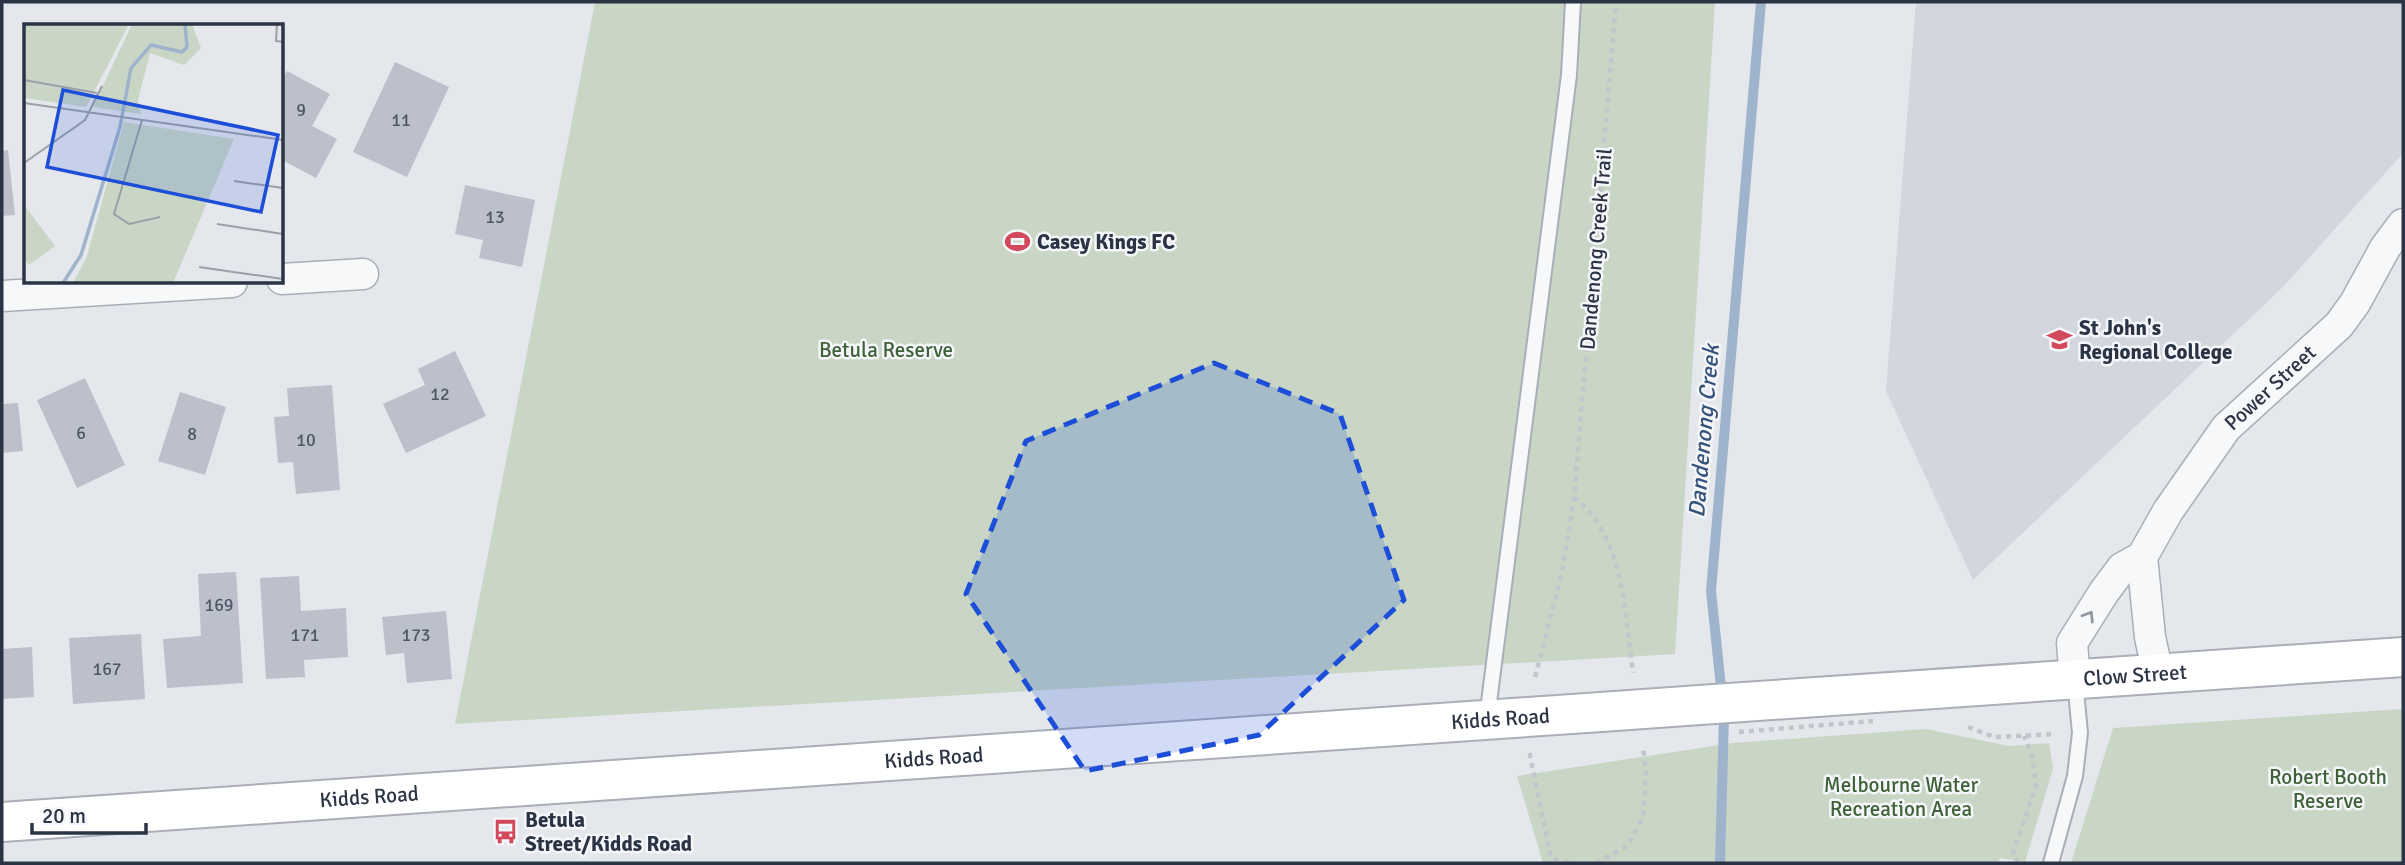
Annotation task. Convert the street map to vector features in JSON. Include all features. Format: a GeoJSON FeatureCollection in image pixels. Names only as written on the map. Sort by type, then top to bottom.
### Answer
{"type":"FeatureCollection","features":[{"type":"Feature","properties":{"kind":"main road","name":"Clow Street"},"geometry":{"type":"LineString","coordinates":[[1875,711],[2075,680],[2403,657]]}},
{"type":"Feature","properties":{"kind":"main road","name":"Kidds Road"},"geometry":{"type":"LineString","coordinates":[[2,822],[1487,720],[1537,735],[1601,712],[1875,711]]}},
{"type":"Feature","properties":{"kind":"street","name":"Power Street"},"geometry":{"type":"LineString","coordinates":[[2075,680],[2072,643],[2104,592],[2122,569],[2142,557],[2168,511],[2226,428],[2339,325],[2355,303],[2385,248],[2403,224]]}},
{"type":"Feature","properties":{"kind":"street"},"geometry":{"type":"LineString","coordinates":[[284,279],[363,274]]}},
{"type":"Feature","properties":{"kind":"street"},"geometry":{"type":"LineString","coordinates":[[2,296],[199,284]]}},
{"type":"Feature","properties":{"kind":"street"},"geometry":{"type":"LineString","coordinates":[[2142,557],[2150,637],[2158,674]]}},
{"type":"Feature","properties":{"kind":"lane"},"geometry":{"type":"LineString","coordinates":[[1487,720],[1569,75],[1573,2]]}},
{"type":"Feature","properties":{"kind":"lane"},"geometry":{"type":"LineString","coordinates":[[2051,863],[2075,776],[2080,733],[2075,680]]}},
{"type":"Feature","properties":{"kind":"path","name":"Dandenong Creek Trail"},"geometry":{"type":"LineString","coordinates":[[1537,735],[1534,680],[1562,573],[1574,497],[1616,2]]}},
{"type":"Feature","properties":{"kind":"path"},"geometry":{"type":"LineString","coordinates":[[1957,726],[1970,727],[1994,737],[2080,733]]}},
{"type":"Feature","properties":{"kind":"path"},"geometry":{"type":"LineString","coordinates":[[1537,735],[1530,755],[1551,858],[1571,863]]}},
{"type":"Feature","properties":{"kind":"path"},"geometry":{"type":"LineString","coordinates":[[2018,863],[2013,853],[2036,786],[2032,755],[2024,736]]}},
{"type":"Feature","properties":{"kind":"highlighted area"},"geometry":{"type":"Polygon","coordinates":[[[1214,363],[1340,414],[1404,600],[1259,735],[1085,771],[966,594],[1026,441],[1214,363]]]}},
{"type":"Feature","properties":{"kind":"shaded area","name":"St John's Regional College"},"geometry":{"type":"Polygon","coordinates":[[[1916,2],[2403,2],[2403,153],[2281,289],[1973,580],[1886,391],[1916,2]]]}},
{"type":"Feature","properties":{"kind":"green space","name":"Betula Reserve"},"geometry":{"type":"Polygon","coordinates":[[[595,2],[1715,2],[1675,654],[455,724],[595,2]]]}},
{"type":"Feature","properties":{"kind":"green space","name":"Robert Booth Reserve"},"geometry":{"type":"Polygon","coordinates":[[[2403,709],[2403,863],[2071,863],[2113,728],[2403,709]]]}},
{"type":"Feature","properties":{"kind":"green space","name":"Melbourne Water Recreation Area"},"geometry":{"type":"Polygon","coordinates":[[[1926,729],[2009,746],[2049,743],[2053,769],[2025,862],[2000,858],[1998,863],[1543,863],[1517,776],[1733,743],[1926,729]]]}},
{"type":"Feature","properties":{"kind":"building"},"geometry":{"type":"Polygon","coordinates":[[[395,62],[449,87],[407,177],[353,152],[395,62]]]}},
{"type":"Feature","properties":{"kind":"building"},"geometry":{"type":"Polygon","coordinates":[[[287,71],[330,94],[312,126],[337,139],[316,178],[284,161],[284,76],[287,71]]]}},
{"type":"Feature","properties":{"kind":"building"},"geometry":{"type":"Polygon","coordinates":[[[8,150],[15,215],[2,216],[2,151],[8,150]]]}},
{"type":"Feature","properties":{"kind":"building"},"geometry":{"type":"Polygon","coordinates":[[[465,185],[535,200],[522,267],[479,258],[483,240],[455,234],[465,185]]]}},
{"type":"Feature","properties":{"kind":"building"},"geometry":{"type":"Polygon","coordinates":[[[455,351],[486,416],[406,453],[383,404],[425,385],[418,369],[455,351]]]}},
{"type":"Feature","properties":{"kind":"building"},"geometry":{"type":"Polygon","coordinates":[[[85,378],[125,465],[77,488],[37,400],[85,378]]]}},
{"type":"Feature","properties":{"kind":"building"},"geometry":{"type":"Polygon","coordinates":[[[332,385],[340,490],[296,494],[293,462],[278,463],[274,417],[289,416],[287,388],[332,385]]]}},
{"type":"Feature","properties":{"kind":"building"},"geometry":{"type":"Polygon","coordinates":[[[180,392],[226,407],[205,475],[158,461],[180,392]]]}},
{"type":"Feature","properties":{"kind":"building"},"geometry":{"type":"Polygon","coordinates":[[[18,403],[23,451],[2,453],[2,404],[18,403]]]}},
{"type":"Feature","properties":{"kind":"building"},"geometry":{"type":"Polygon","coordinates":[[[236,572],[243,683],[167,688],[163,639],[201,636],[198,574],[236,572]]]}},
{"type":"Feature","properties":{"kind":"building"},"geometry":{"type":"Polygon","coordinates":[[[299,576],[301,611],[346,608],[348,657],[304,660],[305,677],[266,679],[260,578],[299,576]]]}},
{"type":"Feature","properties":{"kind":"building"},"geometry":{"type":"Polygon","coordinates":[[[446,611],[452,679],[407,683],[404,653],[386,655],[382,617],[446,611]]]}},
{"type":"Feature","properties":{"kind":"building"},"geometry":{"type":"Polygon","coordinates":[[[141,634],[145,699],[73,704],[69,638],[141,634]]]}},
{"type":"Feature","properties":{"kind":"building"},"geometry":{"type":"Polygon","coordinates":[[[32,647],[34,697],[2,699],[2,649],[32,647]]]}},
{"type":"Feature","properties":{"kind":"waterway","name":"Dandenong Creek"},"geometry":{"type":"LineString","coordinates":[[1720,863],[1724,716],[1711,591],[1761,2]]}},
{"type":"Feature","properties":{"kind":"place","name":"Casey Kings FC"},"geometry":{"type":"Point","coordinates":[1017,242]}},
{"type":"Feature","properties":{"kind":"place","name":"St John's Regional College"},"geometry":{"type":"Point","coordinates":[2059,340]}},
{"type":"Feature","properties":{"kind":"place","name":"Betula Street/Kidds Road"},"geometry":{"type":"Point","coordinates":[505,832]}}]}
